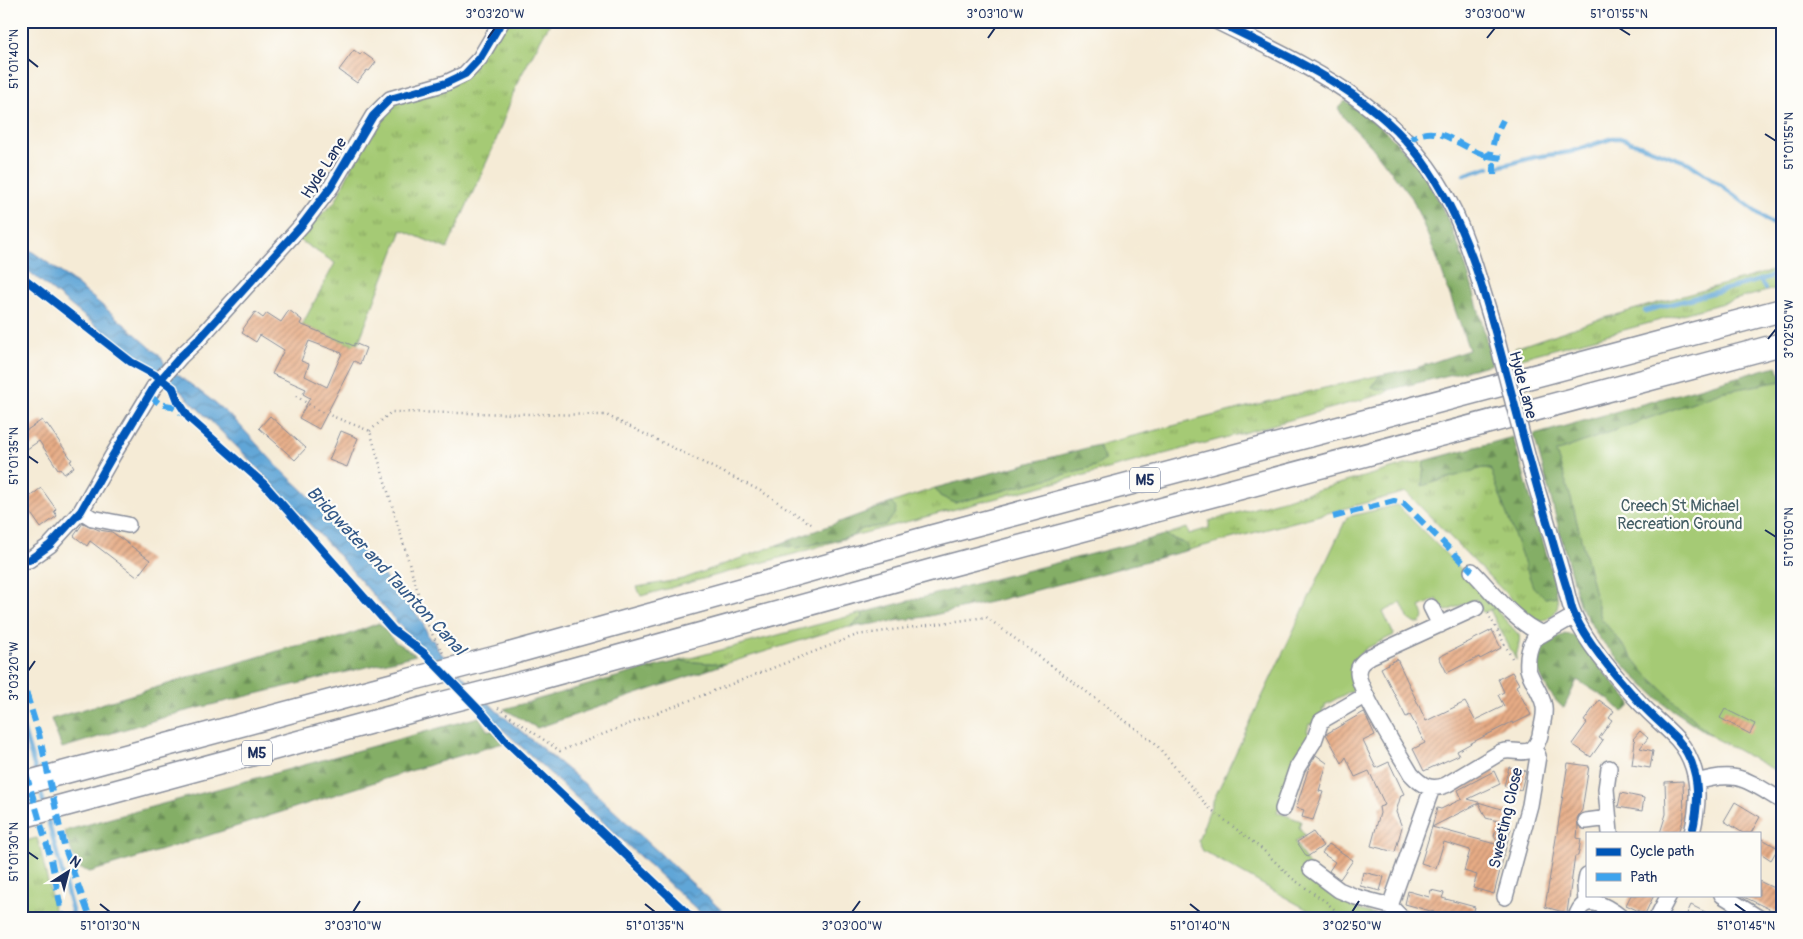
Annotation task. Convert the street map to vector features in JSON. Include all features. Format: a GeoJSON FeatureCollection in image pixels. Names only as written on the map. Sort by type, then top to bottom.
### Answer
{"type":"FeatureCollection","features":[{"type":"Feature","properties":{"kind":"highway","name":"M5"},"geometry":{"type":"LineString","coordinates":[[21,784],[405,680],[509,654],[933,536],[1782,310]]}},
{"type":"Feature","properties":{"kind":"highway","name":"M5"},"geometry":{"type":"LineString","coordinates":[[24,817],[949,565],[1782,344]]}},
{"type":"Feature","properties":{"kind":"street","name":"Hyde Lane"},"geometry":{"type":"LineString","coordinates":[[159,382],[302,225],[331,187],[373,116],[390,99],[446,83],[465,74],[480,58],[502,21]]}},
{"type":"Feature","properties":{"kind":"street","name":"Hyde Lane"},"geometry":{"type":"LineString","coordinates":[[1216,21],[1333,81],[1376,112],[1407,142],[1439,184],[1454,210],[1471,252],[1574,616],[1616,677],[1677,739],[1685,750],[1692,763],[1697,782],[1697,812],[1692,832]]}},
{"type":"Feature","properties":{"kind":"street"},"geometry":{"type":"LineString","coordinates":[[21,561],[29,560],[50,545],[81,511],[112,455],[159,382]]}},
{"type":"Feature","properties":{"kind":"street"},"geometry":{"type":"LineString","coordinates":[[81,511],[92,518],[128,525]]}},
{"type":"Feature","properties":{"kind":"street"},"geometry":{"type":"LineString","coordinates":[[1472,571],[1530,629],[1543,634]]}},
{"type":"Feature","properties":{"kind":"street"},"geometry":{"type":"LineString","coordinates":[[1431,607],[1440,625]]}},
{"type":"Feature","properties":{"kind":"street"},"geometry":{"type":"LineString","coordinates":[[1390,906],[1432,788],[1420,784],[1411,774],[1366,695],[1358,674],[1359,666],[1371,656],[1476,608]]}},
{"type":"Feature","properties":{"kind":"street","name":"Sweeting Close"},"geometry":{"type":"LineString","coordinates":[[1432,788],[1446,785],[1501,752],[1510,750],[1524,752],[1534,748],[1539,740],[1545,712],[1543,701],[1529,674],[1528,656],[1530,646],[1534,639],[1574,616]]}},
{"type":"Feature","properties":{"kind":"street"},"geometry":{"type":"LineString","coordinates":[[1283,809],[1297,768],[1314,740],[1321,721],[1366,695]]}},
{"type":"Feature","properties":{"kind":"street","name":"Sweeting Close"},"geometry":{"type":"LineString","coordinates":[[1505,897],[1530,805],[1538,756],[1534,748]]}},
{"type":"Feature","properties":{"kind":"street"},"geometry":{"type":"LineString","coordinates":[[1586,820],[1610,825],[1606,788],[1609,768]]}},
{"type":"Feature","properties":{"kind":"street"},"geometry":{"type":"LineString","coordinates":[[1697,782],[1720,776],[1739,777],[1782,801]]}},
{"type":"Feature","properties":{"kind":"street"},"geometry":{"type":"LineString","coordinates":[[1310,870],[1339,890],[1356,897],[1390,906],[1402,918]]}},
{"type":"Feature","properties":{"kind":"street"},"geometry":{"type":"LineString","coordinates":[[1586,881],[1586,903]]}},
{"type":"Feature","properties":{"kind":"street"},"geometry":{"type":"LineString","coordinates":[[1657,918],[1668,896]]}},
{"type":"Feature","properties":{"kind":"street"},"geometry":{"type":"LineString","coordinates":[[1724,896],[1759,918]]}},
{"type":"Feature","properties":{"kind":"street"},"geometry":{"type":"LineString","coordinates":[[1576,918],[1580,908],[1586,903],[1592,902],[1606,907],[1622,918]]}},
{"type":"Feature","properties":{"kind":"path"},"geometry":{"type":"LineString","coordinates":[[21,276],[131,362],[159,382],[173,388],[178,402],[189,418],[264,484],[393,630],[431,660]]}},
{"type":"Feature","properties":{"kind":"path"},"geometry":{"type":"LineString","coordinates":[[370,430],[391,412],[606,415],[761,491],[814,526]]}},
{"type":"Feature","properties":{"kind":"path"},"geometry":{"type":"LineString","coordinates":[[1476,608],[1480,617],[1489,613],[1515,664],[1529,674]]}},
{"type":"Feature","properties":{"kind":"path"},"geometry":{"type":"LineString","coordinates":[[478,708],[508,742],[692,918]]}},
{"type":"Feature","properties":{"kind":"path"},"geometry":{"type":"LineString","coordinates":[[1222,819],[1263,850],[1293,879],[1326,902],[1344,918]]}},
{"type":"Feature","properties":{"kind":"green space"},"geometry":{"type":"Polygon","coordinates":[[[508,21],[551,21],[518,81],[493,148],[447,249],[402,230],[358,344],[355,343],[354,346],[302,325],[335,263],[296,238],[335,202],[367,134],[382,113],[396,102],[441,90],[508,21]]]}},
{"type":"Feature","properties":{"kind":"green space"},"geometry":{"type":"Polygon","coordinates":[[[1345,101],[1367,115],[1400,146],[1420,169],[1434,191],[1465,263],[1492,364],[1389,390],[1372,388],[1380,375],[1416,368],[1469,350],[1436,255],[1412,198],[1372,147],[1344,118],[1338,108],[1345,101]]]}},
{"type":"Feature","properties":{"kind":"green space"},"geometry":{"type":"Polygon","coordinates":[[[1782,268],[1782,287],[1517,359],[1515,348],[1597,320],[1782,268]]]}},
{"type":"Feature","properties":{"kind":"green space"},"geometry":{"type":"Polygon","coordinates":[[[1776,366],[1782,381],[1721,392],[1556,452],[1571,498],[1601,618],[1646,674],[1713,737],[1664,704],[1633,675],[1599,638],[1579,604],[1534,435],[1776,366]]]}},
{"type":"Feature","properties":{"kind":"green space"},"geometry":{"type":"Polygon","coordinates":[[[1380,375],[1372,387],[1389,390],[1386,393],[1236,435],[853,536],[862,529],[885,525],[896,508],[891,503],[935,488],[940,496],[955,503],[1096,466],[1101,449],[1098,445],[1380,375]]]}},
{"type":"Feature","properties":{"kind":"green space","name":"Creech St Michael Recreation Ground"},"geometry":{"type":"Polygon","coordinates":[[[1782,381],[1782,774],[1713,737],[1646,674],[1601,618],[1571,498],[1556,452],[1721,392],[1782,381]]]}},
{"type":"Feature","properties":{"kind":"green space"},"geometry":{"type":"Polygon","coordinates":[[[1513,437],[1557,596],[1545,598],[1533,587],[1490,468],[1483,468],[1422,486],[1424,461],[1513,437]]]}},
{"type":"Feature","properties":{"kind":"green space"},"geometry":{"type":"Polygon","coordinates":[[[1098,445],[1105,460],[1096,466],[955,503],[940,496],[935,488],[1098,445]]]}},
{"type":"Feature","properties":{"kind":"green space"},"geometry":{"type":"Polygon","coordinates":[[[1424,461],[1423,485],[1483,468],[1490,468],[1545,598],[1557,596],[1558,601],[1554,614],[1541,621],[1535,621],[1527,615],[1406,492],[1189,550],[1185,544],[1165,535],[1187,528],[1189,534],[1209,528],[1209,521],[1424,461]]]}},
{"type":"Feature","properties":{"kind":"green space"},"geometry":{"type":"Polygon","coordinates":[[[891,503],[896,508],[895,514],[885,525],[862,529],[853,536],[797,548],[777,545],[891,503]]]}},
{"type":"Feature","properties":{"kind":"green space"},"geometry":{"type":"Polygon","coordinates":[[[1397,505],[1498,606],[1483,613],[1476,599],[1447,611],[1442,609],[1437,599],[1420,607],[1423,619],[1417,624],[1409,620],[1401,603],[1383,612],[1394,635],[1367,648],[1359,655],[1355,663],[1354,689],[1351,693],[1349,692],[1325,705],[1325,708],[1322,709],[1325,715],[1314,725],[1309,724],[1307,732],[1312,734],[1277,812],[1301,821],[1299,827],[1305,835],[1295,842],[1306,861],[1325,885],[1323,890],[1329,894],[1332,889],[1357,902],[1356,909],[1387,918],[1322,918],[1203,851],[1198,841],[1212,803],[1347,517],[1397,505]]]}},
{"type":"Feature","properties":{"kind":"green space"},"geometry":{"type":"Polygon","coordinates":[[[1165,535],[1186,544],[1189,550],[999,600],[925,617],[850,627],[863,617],[862,613],[1165,535]]]}},
{"type":"Feature","properties":{"kind":"green space"},"geometry":{"type":"Polygon","coordinates":[[[853,536],[641,596],[637,587],[683,579],[777,545],[797,548],[853,536]]]}},
{"type":"Feature","properties":{"kind":"green space"},"geometry":{"type":"Polygon","coordinates":[[[1498,606],[1497,611],[1519,635],[1516,660],[1490,610],[1498,606]]]}},
{"type":"Feature","properties":{"kind":"green space"},"geometry":{"type":"Polygon","coordinates":[[[862,613],[863,617],[850,627],[725,664],[679,661],[862,613]]]}},
{"type":"Feature","properties":{"kind":"green space"},"geometry":{"type":"Polygon","coordinates":[[[379,623],[394,641],[416,655],[182,712],[62,748],[51,719],[291,647],[340,638],[379,623]]]}},
{"type":"Feature","properties":{"kind":"green space"},"geometry":{"type":"Polygon","coordinates":[[[1565,634],[1573,635],[1578,639],[1631,703],[1630,707],[1623,712],[1609,700],[1577,680],[1564,708],[1558,703],[1542,680],[1537,662],[1541,647],[1565,634]]]}},
{"type":"Feature","properties":{"kind":"green space"},"geometry":{"type":"Polygon","coordinates":[[[679,661],[725,664],[537,728],[504,709],[641,670],[679,661]]]}},
{"type":"Feature","properties":{"kind":"green space"},"geometry":{"type":"Polygon","coordinates":[[[479,717],[487,730],[493,731],[503,743],[90,872],[78,868],[64,831],[479,717]]]}},
{"type":"Feature","properties":{"kind":"green space"},"geometry":{"type":"Polygon","coordinates":[[[37,838],[56,918],[21,918],[21,842],[37,838]]]}},
{"type":"Feature","properties":{"kind":"water"},"geometry":{"type":"Polygon","coordinates":[[[21,244],[94,298],[162,358],[165,365],[235,420],[276,465],[367,556],[422,621],[430,640],[433,640],[438,650],[497,711],[586,785],[730,918],[706,918],[486,714],[408,635],[333,549],[243,453],[178,389],[145,363],[138,360],[21,265],[21,244]]]}},
{"type":"Feature","properties":{"kind":"building"},"geometry":{"type":"Polygon","coordinates":[[[354,50],[360,55],[362,52],[376,62],[357,83],[339,70],[354,50]]]}},
{"type":"Feature","properties":{"kind":"building"},"geometry":{"type":"Polygon","coordinates":[[[289,310],[302,320],[300,324],[354,346],[354,343],[366,348],[360,364],[354,361],[319,429],[299,418],[310,398],[303,394],[306,389],[272,374],[284,350],[260,335],[256,342],[242,333],[255,312],[263,318],[267,313],[281,322],[289,310]],[[309,341],[301,361],[309,364],[305,376],[327,387],[342,353],[309,341]]]}},
{"type":"Feature","properties":{"kind":"building"},"geometry":{"type":"Polygon","coordinates":[[[270,416],[306,448],[295,460],[259,428],[270,416]]]}},
{"type":"Feature","properties":{"kind":"building"},"geometry":{"type":"Polygon","coordinates":[[[42,420],[45,425],[47,424],[72,460],[70,461],[74,467],[64,474],[60,468],[58,469],[39,441],[21,453],[21,434],[42,420]]]}},
{"type":"Feature","properties":{"kind":"building"},"geometry":{"type":"Polygon","coordinates":[[[341,431],[358,438],[347,467],[329,460],[341,431]]]}},
{"type":"Feature","properties":{"kind":"building"},"geometry":{"type":"Polygon","coordinates":[[[41,488],[56,509],[54,511],[57,516],[41,528],[23,502],[41,488]]]}},
{"type":"Feature","properties":{"kind":"building"},"geometry":{"type":"Polygon","coordinates":[[[83,523],[99,530],[112,532],[150,560],[137,577],[90,541],[87,546],[74,536],[83,523]]]}},
{"type":"Feature","properties":{"kind":"building"},"geometry":{"type":"Polygon","coordinates":[[[1492,630],[1501,648],[1447,673],[1439,657],[1492,630]]]}},
{"type":"Feature","properties":{"kind":"building"},"geometry":{"type":"Polygon","coordinates":[[[1397,659],[1426,721],[1465,702],[1475,720],[1504,706],[1498,695],[1504,692],[1498,679],[1512,672],[1519,684],[1516,686],[1531,715],[1513,724],[1512,722],[1475,741],[1457,751],[1459,755],[1424,771],[1413,749],[1425,743],[1410,715],[1406,717],[1381,668],[1397,659]]]}},
{"type":"Feature","properties":{"kind":"building"},"geometry":{"type":"Polygon","coordinates":[[[1599,700],[1614,711],[1609,718],[1612,720],[1599,738],[1603,740],[1591,757],[1572,744],[1587,723],[1584,721],[1599,700]]]}},
{"type":"Feature","properties":{"kind":"building"},"geometry":{"type":"Polygon","coordinates":[[[1725,709],[1755,724],[1750,734],[1720,718],[1725,709]]]}},
{"type":"Feature","properties":{"kind":"building"},"geometry":{"type":"Polygon","coordinates":[[[1364,712],[1375,735],[1363,741],[1376,768],[1389,762],[1404,794],[1401,795],[1396,812],[1402,827],[1395,852],[1371,846],[1380,813],[1379,807],[1385,805],[1369,771],[1355,777],[1346,757],[1342,763],[1326,734],[1364,712]]]}},
{"type":"Feature","properties":{"kind":"building"},"geometry":{"type":"Polygon","coordinates":[[[1640,731],[1648,738],[1640,748],[1653,751],[1650,768],[1632,765],[1635,741],[1633,739],[1640,731]]]}},
{"type":"Feature","properties":{"kind":"building"},"geometry":{"type":"Polygon","coordinates":[[[1316,755],[1327,763],[1319,791],[1323,792],[1313,820],[1302,817],[1304,810],[1296,808],[1309,767],[1316,755]]]}},
{"type":"Feature","properties":{"kind":"building"},"geometry":{"type":"Polygon","coordinates":[[[1568,763],[1589,766],[1582,810],[1577,818],[1577,838],[1581,839],[1578,856],[1575,856],[1567,913],[1545,907],[1568,763]]]}},
{"type":"Feature","properties":{"kind":"building"},"geometry":{"type":"Polygon","coordinates":[[[1509,767],[1526,771],[1521,790],[1504,786],[1509,767]]]}},
{"type":"Feature","properties":{"kind":"building"},"geometry":{"type":"Polygon","coordinates":[[[1494,771],[1500,784],[1468,799],[1508,811],[1505,823],[1486,818],[1479,803],[1432,827],[1437,808],[1441,809],[1462,799],[1458,790],[1494,771]]]}},
{"type":"Feature","properties":{"kind":"building"},"geometry":{"type":"Polygon","coordinates":[[[1683,781],[1684,817],[1679,832],[1660,832],[1666,814],[1665,782],[1683,781]]]}},
{"type":"Feature","properties":{"kind":"building"},"geometry":{"type":"Polygon","coordinates":[[[1621,793],[1644,798],[1642,811],[1618,807],[1621,793]]]}},
{"type":"Feature","properties":{"kind":"building"},"geometry":{"type":"Polygon","coordinates":[[[1735,802],[1760,817],[1752,832],[1741,832],[1724,821],[1735,802]]]}},
{"type":"Feature","properties":{"kind":"building"},"geometry":{"type":"Polygon","coordinates":[[[1498,824],[1511,828],[1494,894],[1473,888],[1477,875],[1464,871],[1470,850],[1444,842],[1436,868],[1421,863],[1432,827],[1499,845],[1494,836],[1498,824]]]}},
{"type":"Feature","properties":{"kind":"building"},"geometry":{"type":"Polygon","coordinates":[[[1313,832],[1323,846],[1307,857],[1297,842],[1313,832]]]}},
{"type":"Feature","properties":{"kind":"building"},"geometry":{"type":"Polygon","coordinates":[[[1760,838],[1778,848],[1771,860],[1760,853],[1760,838]]]}},
{"type":"Feature","properties":{"kind":"building"},"geometry":{"type":"Polygon","coordinates":[[[1329,844],[1353,860],[1340,879],[1329,871],[1335,862],[1322,853],[1329,844]]]}},
{"type":"Feature","properties":{"kind":"building"},"geometry":{"type":"Polygon","coordinates":[[[1363,872],[1384,877],[1380,891],[1360,886],[1363,872]]]}},
{"type":"Feature","properties":{"kind":"building"},"geometry":{"type":"Polygon","coordinates":[[[1760,881],[1782,892],[1782,915],[1742,896],[1760,896],[1760,881]]]}},
{"type":"Feature","properties":{"kind":"building"},"geometry":{"type":"Polygon","coordinates":[[[1431,890],[1444,893],[1442,898],[1475,907],[1472,918],[1433,918],[1434,912],[1405,904],[1408,891],[1429,897],[1431,890]]]}},
{"type":"Feature","properties":{"kind":"building"},"geometry":{"type":"Polygon","coordinates":[[[1630,896],[1654,896],[1645,914],[1626,905],[1630,896]]]}},
{"type":"Feature","properties":{"kind":"building"},"geometry":{"type":"Polygon","coordinates":[[[1691,905],[1717,918],[1685,918],[1691,905]]]}},
{"type":"Feature","properties":{"kind":"waterway"},"geometry":{"type":"LineString","coordinates":[[1497,167],[1535,157],[1570,152],[1613,138],[1620,138],[1689,163],[1782,231]]}},
{"type":"Feature","properties":{"kind":"waterway"},"geometry":{"type":"LineString","coordinates":[[1464,175],[1489,167]]}},
{"type":"Feature","properties":{"kind":"waterway"},"geometry":{"type":"LineString","coordinates":[[1765,289],[1760,280],[1782,273]]}},
{"type":"Feature","properties":{"kind":"waterway"},"geometry":{"type":"LineString","coordinates":[[1645,311],[1760,280]]}},
{"type":"Feature","properties":{"kind":"waterway"},"geometry":{"type":"LineString","coordinates":[[21,721],[36,772]]}},
{"type":"Feature","properties":{"kind":"waterway"},"geometry":{"type":"LineString","coordinates":[[39,785],[44,804]]}},
{"type":"Feature","properties":{"kind":"waterway"},"geometry":{"type":"LineString","coordinates":[[47,816],[74,918]]}},
{"type":"Feature","properties":{"kind":"marked path"},"geometry":{"type":"LineString","coordinates":[[1494,175],[1494,165],[1486,156],[1491,153],[1495,136],[1503,120]]}},
{"type":"Feature","properties":{"kind":"marked path"},"geometry":{"type":"LineString","coordinates":[[1407,142],[1424,133],[1440,134],[1481,154],[1504,158]]}},
{"type":"Feature","properties":{"kind":"marked path"},"geometry":{"type":"LineString","coordinates":[[149,395],[160,404],[171,406],[183,414]]}},
{"type":"Feature","properties":{"kind":"marked path"},"geometry":{"type":"LineString","coordinates":[[1333,517],[1394,501],[1403,503],[1472,571]]}},
{"type":"Feature","properties":{"kind":"marked path"},"geometry":{"type":"LineString","coordinates":[[21,676],[39,734],[64,846],[90,918]]}},
{"type":"Feature","properties":{"kind":"marked path"},"geometry":{"type":"LineString","coordinates":[[21,756],[51,859],[63,918]]}},
{"type":"Feature","properties":{"kind":"cycle path"},"geometry":{"type":"LineString","coordinates":[[21,561],[29,560],[50,545],[81,511],[154,387],[302,225],[331,187],[373,116],[390,99],[446,83],[465,74],[480,58],[502,21]]}},
{"type":"Feature","properties":{"kind":"cycle path"},"geometry":{"type":"LineString","coordinates":[[1216,21],[1328,78],[1354,95],[1401,135],[1421,159],[1437,184],[1464,236],[1483,291],[1572,610],[1588,639],[1605,662],[1641,704],[1677,739],[1691,760],[1697,796],[1692,832]]}},
{"type":"Feature","properties":{"kind":"cycle path"},"geometry":{"type":"LineString","coordinates":[[21,276],[131,362],[155,375],[173,388],[178,401],[189,418],[264,484],[393,630],[424,653],[484,715],[507,742],[692,918]]}},
{"type":"Feature","properties":{"kind":"water label","name":"Bridgwater and Taunton Canal"},"geometry":{"type":"Point","coordinates":[386,571]}}]}
